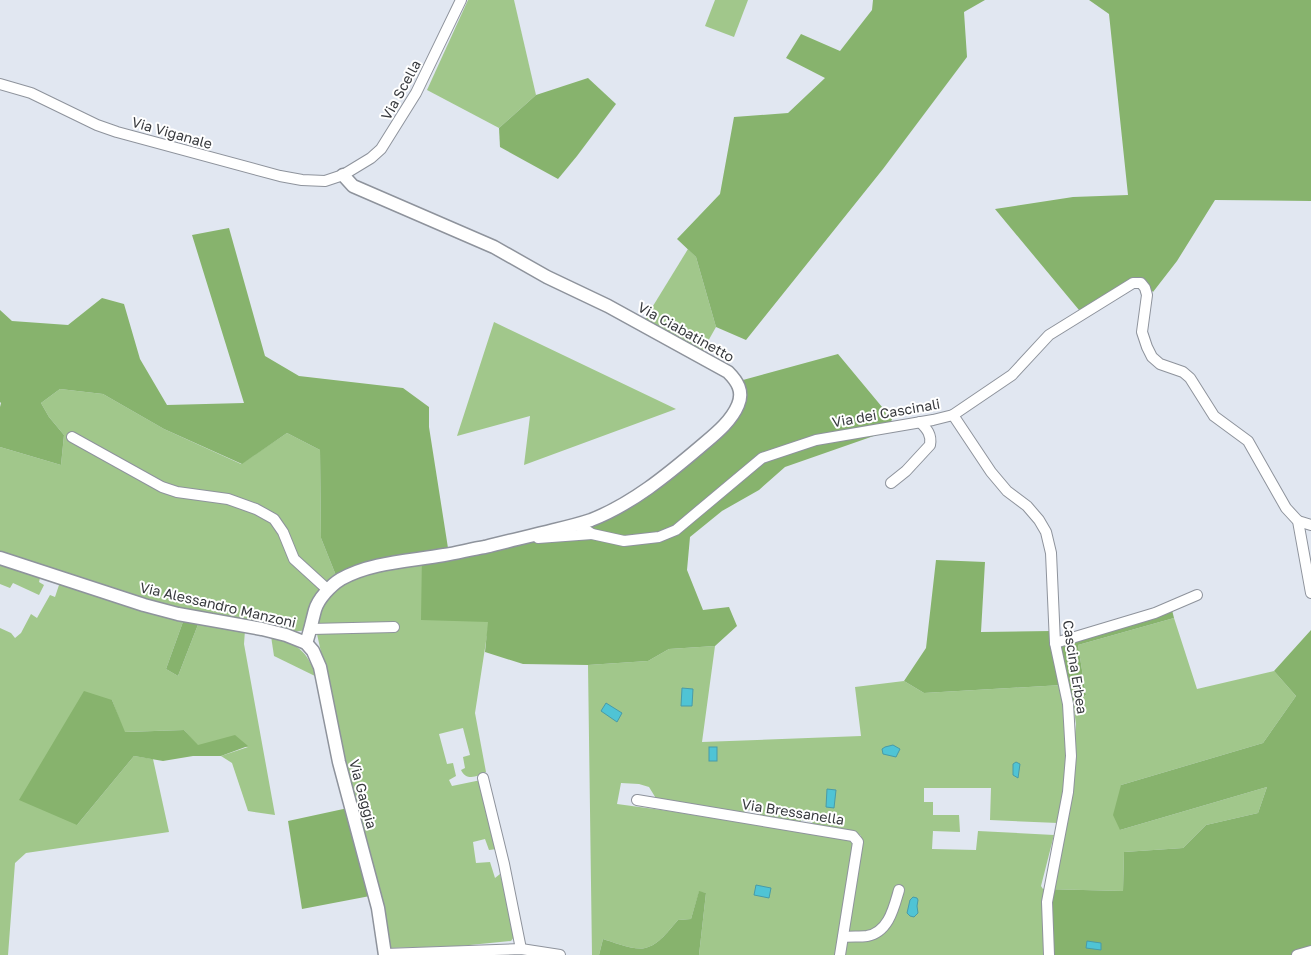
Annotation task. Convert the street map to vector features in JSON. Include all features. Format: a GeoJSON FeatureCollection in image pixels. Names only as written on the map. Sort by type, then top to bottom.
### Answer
{"type":"FeatureCollection","features":[{"type":"Feature","properties":{"kind":"street","name":"Via Scella"},"geometry":{"type":"LineString","coordinates":[[343,175],[371,158],[381,149],[391,135],[420,86],[461,0]]}},
{"type":"Feature","properties":{"kind":"street","name":"Via Viganale"},"geometry":{"type":"LineString","coordinates":[[0,84],[31,93],[97,125],[253,170],[302,180],[325,181],[343,175]]}},
{"type":"Feature","properties":{"kind":"street","name":"Via Ciabatinetto"},"geometry":{"type":"LineString","coordinates":[[328,590],[340,580],[378,566],[447,555],[512,541],[577,524],[615,509],[641,494],[673,471],[715,434],[732,416],[740,397],[740,388],[736,379],[728,372],[608,306],[547,277],[494,247],[353,186],[343,175]]}},
{"type":"Feature","properties":{"kind":"street","name":"Via dei Cascinali"},"geometry":{"type":"LineString","coordinates":[[512,541],[592,534],[624,541],[659,537],[676,530],[762,458],[816,440],[953,415],[1012,375],[1049,335],[1133,283],[1141,283],[1147,295],[1142,332],[1152,358],[1160,364],[1183,372],[1190,378],[1214,416],[1248,441],[1286,508],[1298,521]]}},
{"type":"Feature","properties":{"kind":"street","name":"Cascina Erbea"},"geometry":{"type":"LineString","coordinates":[[953,415],[991,472],[1008,492],[1033,512],[1046,532],[1052,566],[1056,643],[1068,704],[1071,756],[1068,792],[1046,902],[1049,955]]}},
{"type":"Feature","properties":{"kind":"street"},"geometry":{"type":"LineString","coordinates":[[891,483],[906,471],[930,445],[930,435],[920,422]]}},
{"type":"Feature","properties":{"kind":"street"},"geometry":{"type":"LineString","coordinates":[[72,437],[162,487],[192,494],[228,498],[256,509],[274,519],[283,532],[294,559],[328,590]]}},
{"type":"Feature","properties":{"kind":"street"},"geometry":{"type":"LineString","coordinates":[[1311,525],[1298,521],[1311,593]]}},
{"type":"Feature","properties":{"kind":"street","name":"Via dei Cascinali"},"geometry":{"type":"LineString","coordinates":[[577,524],[592,534]]}},
{"type":"Feature","properties":{"kind":"street","name":"Via Alessandro Manzoni"},"geometry":{"type":"LineString","coordinates":[[0,558],[178,614],[262,629],[306,643],[315,608],[328,590]]}},
{"type":"Feature","properties":{"kind":"street"},"geometry":{"type":"LineString","coordinates":[[1056,643],[1154,613],[1197,595]]}},
{"type":"Feature","properties":{"kind":"street"},"geometry":{"type":"LineString","coordinates":[[311,629],[394,627]]}},
{"type":"Feature","properties":{"kind":"street","name":"Via Gaggia"},"geometry":{"type":"LineString","coordinates":[[306,643],[313,651],[320,667],[339,762],[378,908],[385,954]]}},
{"type":"Feature","properties":{"kind":"street"},"geometry":{"type":"LineString","coordinates":[[483,778],[504,864],[521,949]]}},
{"type":"Feature","properties":{"kind":"street","name":"Via Bressanella"},"geometry":{"type":"LineString","coordinates":[[637,800],[853,836],[858,842],[840,955]]}},
{"type":"Feature","properties":{"kind":"street"},"geometry":{"type":"LineString","coordinates":[[843,937],[869,936],[881,929],[893,913],[899,890]]}},
{"type":"Feature","properties":{"kind":"street"},"geometry":{"type":"LineString","coordinates":[[385,954],[469,953],[521,949],[560,955]]}},
{"type":"Feature","properties":{"kind":"street"},"geometry":{"type":"LineString","coordinates":[[1298,955],[1311,951]]}},
{"type":"Feature","properties":{"kind":"green space"},"geometry":{"type":"Polygon","coordinates":[[[468,0],[514,0],[536,95],[499,128],[427,90],[468,0]]]}},
{"type":"Feature","properties":{"kind":"green space"},"geometry":{"type":"Polygon","coordinates":[[[715,0],[748,0],[734,37],[705,26],[715,0]]]}},
{"type":"Feature","properties":{"kind":"green space"},"geometry":{"type":"Polygon","coordinates":[[[873,0],[985,0],[964,12],[967,57],[883,169],[746,340],[716,327],[696,257],[677,239],[720,194],[734,117],[788,113],[825,78],[786,58],[801,34],[840,51],[872,10],[873,0]]]}},
{"type":"Feature","properties":{"kind":"green space"},"geometry":{"type":"Polygon","coordinates":[[[1089,0],[1311,0],[1311,201],[1215,200],[1177,261],[1153,292],[1141,278],[1079,310],[995,209],[1073,197],[1128,195],[1109,14],[1089,0]]]}},
{"type":"Feature","properties":{"kind":"green space"},"geometry":{"type":"Polygon","coordinates":[[[588,78],[616,104],[558,179],[500,147],[499,128],[536,95],[588,78]]]}},
{"type":"Feature","properties":{"kind":"green space"},"geometry":{"type":"Polygon","coordinates":[[[229,228],[265,356],[299,376],[403,388],[429,407],[429,427],[448,548],[572,521],[601,511],[628,497],[666,470],[716,426],[728,411],[737,395],[732,383],[838,354],[892,419],[888,431],[785,467],[759,490],[722,511],[690,537],[687,570],[703,610],[729,607],[737,626],[715,646],[669,649],[648,661],[588,665],[523,664],[485,652],[488,622],[421,620],[422,554],[337,578],[321,538],[320,450],[287,433],[242,464],[164,429],[103,394],[60,389],[41,403],[49,417],[64,435],[61,465],[0,447],[0,310],[12,321],[68,325],[102,298],[124,304],[140,359],[167,405],[244,403],[192,235],[229,228]]]}},
{"type":"Feature","properties":{"kind":"green space"},"geometry":{"type":"Polygon","coordinates":[[[688,249],[696,257],[716,327],[702,352],[645,319],[688,249]]]}},
{"type":"Feature","properties":{"kind":"green space"},"geometry":{"type":"Polygon","coordinates":[[[494,322],[676,409],[524,465],[530,416],[457,436],[494,322]]]}},
{"type":"Feature","properties":{"kind":"green space"},"geometry":{"type":"Polygon","coordinates":[[[60,389],[103,394],[164,429],[241,464],[287,433],[320,450],[321,538],[337,578],[328,588],[295,557],[275,518],[257,508],[228,498],[162,486],[74,436],[71,438],[160,488],[205,499],[227,500],[273,520],[293,561],[324,591],[313,607],[308,630],[292,632],[276,627],[181,612],[0,554],[0,447],[61,465],[64,435],[49,417],[41,403],[60,389]]]}},
{"type":"Feature","properties":{"kind":"green space"},"geometry":{"type":"Polygon","coordinates":[[[936,560],[985,562],[981,632],[1051,631],[1062,685],[924,693],[904,681],[926,648],[936,560]]]}},
{"type":"Feature","properties":{"kind":"green space"},"geometry":{"type":"Polygon","coordinates":[[[422,561],[489,622],[475,713],[486,772],[469,777],[461,770],[465,768],[463,757],[470,755],[463,728],[439,734],[447,764],[453,763],[456,776],[449,780],[452,786],[481,780],[497,849],[489,850],[485,839],[473,842],[476,863],[490,862],[495,878],[500,874],[513,927],[514,937],[511,941],[460,946],[389,948],[379,896],[339,734],[317,634],[319,614],[326,600],[341,585],[357,575],[422,561]]]}},
{"type":"Feature","properties":{"kind":"green space"},"geometry":{"type":"Polygon","coordinates":[[[0,564],[40,578],[39,582],[44,585],[39,595],[13,583],[10,588],[0,584],[0,564]]]}},
{"type":"Feature","properties":{"kind":"green space"},"geometry":{"type":"Polygon","coordinates":[[[60,582],[184,619],[166,669],[178,676],[199,622],[245,630],[244,644],[275,815],[248,811],[232,763],[221,756],[248,747],[197,745],[184,730],[124,732],[112,700],[77,825],[134,756],[153,759],[169,832],[26,853],[15,863],[8,955],[0,955],[0,628],[11,633],[15,638],[21,633],[31,614],[37,618],[50,595],[55,597],[60,582]]]}},
{"type":"Feature","properties":{"kind":"green space"},"geometry":{"type":"Polygon","coordinates":[[[1172,610],[1174,618],[1078,645],[1086,695],[1073,703],[1060,645],[1172,610]]]}},
{"type":"Feature","properties":{"kind":"green space"},"geometry":{"type":"Polygon","coordinates":[[[1174,618],[1197,689],[1274,671],[1296,696],[1263,743],[1121,785],[1120,830],[1267,787],[1258,813],[1206,825],[1183,848],[1124,852],[1123,891],[1043,889],[1054,882],[1074,746],[1076,724],[1073,703],[1086,695],[1078,645],[1174,618]]]}},
{"type":"Feature","properties":{"kind":"green space"},"geometry":{"type":"Polygon","coordinates":[[[184,619],[199,622],[178,676],[166,669],[184,619]]]}},
{"type":"Feature","properties":{"kind":"green space"},"geometry":{"type":"Polygon","coordinates":[[[1311,630],[1311,955],[1043,955],[1045,905],[1043,889],[1123,891],[1124,852],[1183,848],[1206,825],[1258,813],[1267,787],[1120,830],[1113,815],[1121,785],[1263,743],[1296,696],[1274,671],[1311,630]]]}},
{"type":"Feature","properties":{"kind":"green space"},"geometry":{"type":"Polygon","coordinates":[[[271,636],[295,646],[305,654],[317,677],[274,656],[271,636]]]}},
{"type":"Feature","properties":{"kind":"green space"},"geometry":{"type":"Polygon","coordinates":[[[715,646],[702,742],[861,736],[855,687],[904,681],[924,693],[1062,685],[1068,744],[1065,783],[1058,823],[990,820],[991,788],[924,788],[924,802],[933,802],[933,815],[959,815],[960,832],[933,831],[932,849],[976,850],[978,831],[1054,835],[1041,886],[1045,905],[1044,955],[843,955],[846,943],[853,933],[847,929],[851,891],[861,836],[815,828],[812,822],[801,820],[800,825],[760,819],[760,811],[746,810],[741,815],[657,800],[649,787],[639,784],[621,783],[617,804],[854,841],[835,955],[699,955],[706,893],[699,892],[691,919],[678,920],[655,944],[641,949],[603,939],[599,955],[592,955],[588,665],[648,661],[669,649],[715,646]]]}},
{"type":"Feature","properties":{"kind":"green space"},"geometry":{"type":"Polygon","coordinates":[[[84,691],[112,700],[125,732],[184,730],[198,745],[235,735],[248,746],[221,756],[193,756],[163,761],[134,756],[77,825],[19,800],[84,691]]]}},
{"type":"Feature","properties":{"kind":"green space"},"geometry":{"type":"Polygon","coordinates":[[[348,808],[370,896],[302,909],[288,821],[348,808]]]}},
{"type":"Feature","properties":{"kind":"green space"},"geometry":{"type":"Polygon","coordinates":[[[699,891],[706,893],[699,955],[599,955],[603,939],[641,949],[655,944],[678,920],[691,919],[699,891]]]}},
{"type":"Feature","properties":{"kind":"water"},"geometry":{"type":"Polygon","coordinates":[[[682,688],[693,689],[692,706],[681,706],[682,688]]]}},
{"type":"Feature","properties":{"kind":"water"},"geometry":{"type":"Polygon","coordinates":[[[606,703],[622,713],[617,722],[601,711],[606,703]]]}},
{"type":"Feature","properties":{"kind":"water"},"geometry":{"type":"Polygon","coordinates":[[[893,745],[900,749],[896,757],[883,754],[882,749],[893,745]]]}},
{"type":"Feature","properties":{"kind":"water"},"geometry":{"type":"Polygon","coordinates":[[[709,747],[717,747],[717,761],[709,761],[709,747]]]}},
{"type":"Feature","properties":{"kind":"water"},"geometry":{"type":"Polygon","coordinates":[[[1016,762],[1020,764],[1018,778],[1013,775],[1013,764],[1016,762]]]}},
{"type":"Feature","properties":{"kind":"water"},"geometry":{"type":"Polygon","coordinates":[[[827,789],[836,790],[834,808],[826,807],[827,789]]]}},
{"type":"Feature","properties":{"kind":"water"},"geometry":{"type":"Polygon","coordinates":[[[756,885],[771,888],[769,898],[754,895],[756,885]]]}},
{"type":"Feature","properties":{"kind":"water"},"geometry":{"type":"Polygon","coordinates":[[[913,897],[918,900],[918,913],[914,917],[907,913],[910,900],[913,897]]]}},
{"type":"Feature","properties":{"kind":"water"},"geometry":{"type":"Polygon","coordinates":[[[1087,941],[1101,943],[1101,950],[1086,948],[1087,941]]]}}]}
